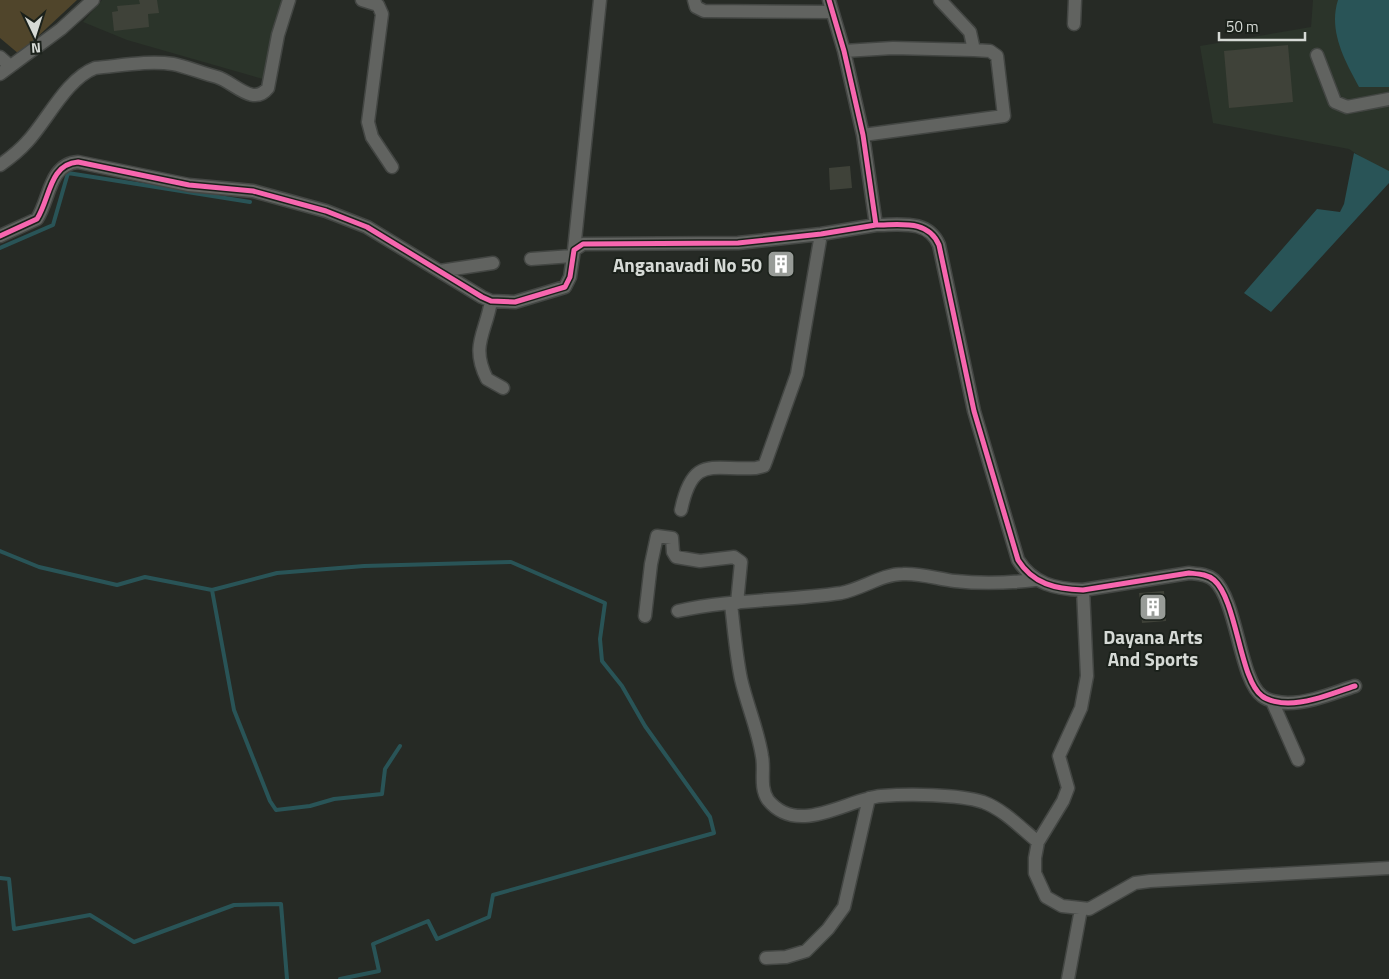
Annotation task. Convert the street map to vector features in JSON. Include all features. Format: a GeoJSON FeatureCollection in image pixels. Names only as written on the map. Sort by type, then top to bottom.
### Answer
{"type":"FeatureCollection","features":[{"type":"Feature","properties":{"kind":"street"},"geometry":{"type":"LineString","coordinates":[[0,57],[5,70],[61,29],[93,0]]}},
{"type":"Feature","properties":{"kind":"street"},"geometry":{"type":"LineString","coordinates":[[0,165],[28,141],[70,88],[88,71],[95,68],[175,64],[226,80],[244,93],[259,95],[264,93],[268,88],[278,35],[289,0]]}},
{"type":"Feature","properties":{"kind":"street"},"geometry":{"type":"LineString","coordinates":[[362,0],[378,5],[382,14],[368,122],[372,137],[392,167]]}},
{"type":"Feature","properties":{"kind":"street"},"geometry":{"type":"LineString","coordinates":[[0,236],[37,219],[57,172],[69,163],[78,162],[189,185],[253,191],[326,210],[367,227],[491,301],[515,302],[562,288],[570,276],[600,0]]}},
{"type":"Feature","properties":{"kind":"street"},"geometry":{"type":"LineString","coordinates":[[694,0],[696,7],[704,11],[831,6],[844,50],[862,135],[876,225]]}},
{"type":"Feature","properties":{"kind":"street"},"geometry":{"type":"LineString","coordinates":[[940,0],[968,28],[973,37],[974,50]]}},
{"type":"Feature","properties":{"kind":"street"},"geometry":{"type":"LineString","coordinates":[[1074,24],[1075,0]]}},
{"type":"Feature","properties":{"kind":"street"},"geometry":{"type":"LineString","coordinates":[[844,50],[893,48],[974,50],[990,51],[997,56],[1004,111],[1003,117],[862,135]]}},
{"type":"Feature","properties":{"kind":"street"},"geometry":{"type":"LineString","coordinates":[[1317,55],[1335,102],[1347,107],[1389,99]]}},
{"type":"Feature","properties":{"kind":"street"},"geometry":{"type":"LineString","coordinates":[[531,259],[573,253],[580,245],[588,243],[738,244],[822,234],[876,225],[921,226],[933,233],[936,239],[976,420],[1018,560],[1025,572],[1035,580]]}},
{"type":"Feature","properties":{"kind":"street"},"geometry":{"type":"LineString","coordinates":[[681,510],[692,479],[700,470],[764,466],[797,374],[822,234]]}},
{"type":"Feature","properties":{"kind":"street"},"geometry":{"type":"LineString","coordinates":[[440,271],[494,264]]}},
{"type":"Feature","properties":{"kind":"street"},"geometry":{"type":"LineString","coordinates":[[491,301],[488,319],[480,335],[479,352],[487,379],[503,388]]}},
{"type":"Feature","properties":{"kind":"street"},"geometry":{"type":"LineString","coordinates":[[645,616],[651,564],[658,536],[672,538],[673,552],[676,557],[700,561],[734,558],[741,562],[734,604],[741,678],[762,756],[763,790],[768,800],[782,812],[805,815],[825,814],[869,798],[897,796],[962,798],[984,803],[1008,817],[1038,842]]}},
{"type":"Feature","properties":{"kind":"street"},"geometry":{"type":"LineString","coordinates":[[678,611],[707,604],[734,604],[843,592],[893,574],[915,574],[954,581],[984,583],[1035,580],[1067,589],[1083,590],[1189,573],[1204,574],[1214,580],[1224,594],[1255,688],[1261,696],[1272,701],[1287,703],[1306,701],[1355,686]]}},
{"type":"Feature","properties":{"kind":"street"},"geometry":{"type":"LineString","coordinates":[[1083,590],[1087,676],[1081,708],[1059,756],[1068,788],[1063,801],[1038,842],[1034,873],[1046,897],[1062,906],[1089,909],[1136,883],[1150,881],[1389,868]]}},
{"type":"Feature","properties":{"kind":"street"},"geometry":{"type":"LineString","coordinates":[[1272,701],[1298,760]]}},
{"type":"Feature","properties":{"kind":"street"},"geometry":{"type":"LineString","coordinates":[[766,958],[786,957],[806,951],[828,929],[844,907],[869,798]]}},
{"type":"Feature","properties":{"kind":"street"},"geometry":{"type":"LineString","coordinates":[[1068,979],[1081,908]]}},
{"type":"Feature","properties":{"kind":"shaded area"},"geometry":{"type":"Polygon","coordinates":[[[0,0],[77,0],[19,54],[0,38],[0,0]]]}},
{"type":"Feature","properties":{"kind":"shaded area"},"geometry":{"type":"Polygon","coordinates":[[[102,0],[283,0],[282,12],[263,79],[127,40],[83,22],[102,0]]]}},
{"type":"Feature","properties":{"kind":"shaded area"},"geometry":{"type":"Polygon","coordinates":[[[1313,0],[1389,0],[1389,175],[1349,149],[1213,123],[1200,46],[1311,27],[1313,0]]]}},
{"type":"Feature","properties":{"kind":"water"},"geometry":{"type":"Polygon","coordinates":[[[1338,0],[1389,0],[1389,87],[1359,87],[1348,67],[1337,34],[1335,12],[1338,0]]]}},
{"type":"Feature","properties":{"kind":"water"},"geometry":{"type":"Polygon","coordinates":[[[1354,153],[1389,171],[1389,183],[1271,312],[1244,293],[1317,209],[1340,212],[1344,204],[1354,153]]]}},
{"type":"Feature","properties":{"kind":"building"},"geometry":{"type":"Polygon","coordinates":[[[139,0],[157,0],[159,13],[148,14],[149,27],[114,31],[112,12],[118,11],[117,6],[140,4],[139,0]]]}},
{"type":"Feature","properties":{"kind":"building"},"geometry":{"type":"Polygon","coordinates":[[[1288,45],[1293,102],[1229,108],[1224,51],[1288,45]]]}},
{"type":"Feature","properties":{"kind":"building"},"geometry":{"type":"Polygon","coordinates":[[[850,166],[852,188],[830,190],[829,168],[850,166]]]}},
{"type":"Feature","properties":{"kind":"building","name":"Anganavadi No 50"},"geometry":{"type":"Polygon","coordinates":[[[789,253],[791,273],[772,275],[771,254],[789,253]]]}},
{"type":"Feature","properties":{"kind":"building","name":"Dayana Arts And Sports"},"geometry":{"type":"Polygon","coordinates":[[[1164,591],[1166,621],[1142,623],[1139,593],[1164,591]]]}},
{"type":"Feature","properties":{"kind":"waterway"},"geometry":{"type":"LineString","coordinates":[[0,248],[53,225],[68,173],[250,202]]}},
{"type":"Feature","properties":{"kind":"waterway"},"geometry":{"type":"LineString","coordinates":[[0,551],[39,567],[117,585],[145,577],[212,590],[277,573],[364,566],[511,562],[605,603],[600,639],[602,661],[622,686],[645,726],[710,817],[714,833],[493,895],[489,917],[437,939],[428,921],[373,944],[379,971],[340,979]]}},
{"type":"Feature","properties":{"kind":"waterway"},"geometry":{"type":"LineString","coordinates":[[212,590],[234,710],[270,801],[276,810],[310,806],[334,799],[382,794],[385,769],[400,746]]}},
{"type":"Feature","properties":{"kind":"waterway"},"geometry":{"type":"LineString","coordinates":[[0,878],[9,879],[14,929],[90,915],[134,942],[234,905],[281,904],[287,979]]}},
{"type":"Feature","properties":{"kind":"cycle path"},"geometry":{"type":"LineString","coordinates":[[829,0],[844,51],[863,135],[876,225],[904,224],[921,227],[928,231],[939,245],[974,411],[1018,560],[1024,568],[1031,575],[1046,584],[1083,590],[1189,573],[1205,575],[1214,580],[1222,590],[1228,604],[1248,674],[1255,688],[1262,696],[1278,702],[1296,703],[1355,686]]}},
{"type":"Feature","properties":{"kind":"cycle path"},"geometry":{"type":"LineString","coordinates":[[0,236],[37,219],[51,184],[61,169],[68,164],[78,162],[189,185],[253,191],[326,211],[367,227],[491,301],[515,302],[565,287],[570,277],[574,250],[583,244],[738,243],[821,234],[876,225]]}},
{"type":"Feature","properties":{"kind":"place","name":"Anganavadi No 50"},"geometry":{"type":"Point","coordinates":[781,264]}},
{"type":"Feature","properties":{"kind":"place","name":"Dayana Arts And Sports"},"geometry":{"type":"Point","coordinates":[1153,607]}}]}
